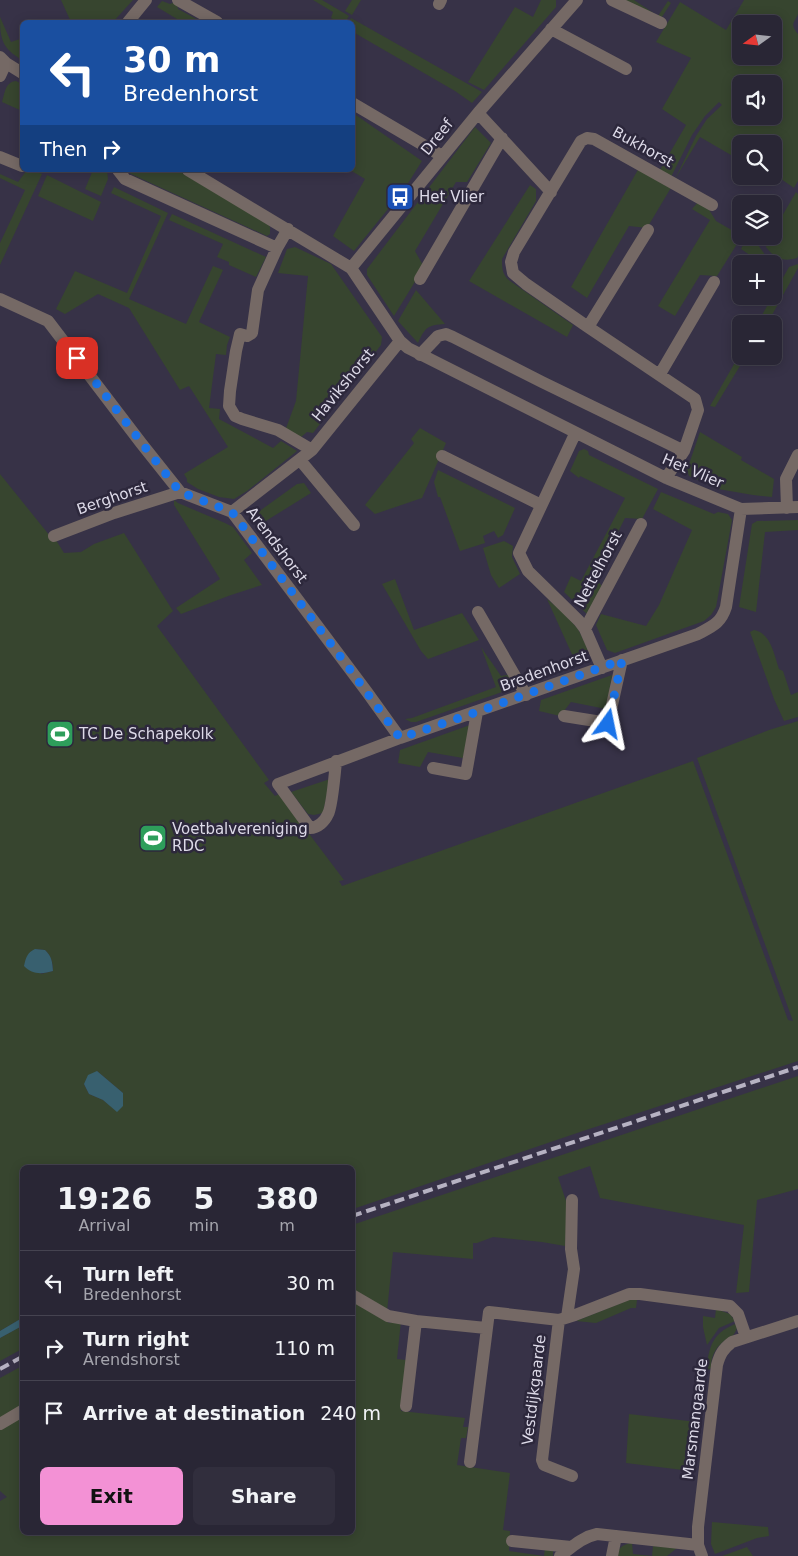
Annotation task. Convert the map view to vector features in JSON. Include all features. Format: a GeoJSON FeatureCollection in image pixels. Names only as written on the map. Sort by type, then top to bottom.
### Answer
{"type":"FeatureCollection","features":[{"type":"Feature","properties":{"kind":"street"},"geometry":{"type":"LineString","coordinates":[[130,20],[146,0]]}},
{"type":"Feature","properties":{"kind":"street"},"geometry":{"type":"LineString","coordinates":[[178,0],[213,20]]}},
{"type":"Feature","properties":{"kind":"street","name":"Dreef"},"geometry":{"type":"LineString","coordinates":[[351,268],[478,113],[577,0]]}},
{"type":"Feature","properties":{"kind":"street"},"geometry":{"type":"LineString","coordinates":[[612,0],[662,23]]}},
{"type":"Feature","properties":{"kind":"street"},"geometry":{"type":"LineString","coordinates":[[551,29],[626,69]]}},
{"type":"Feature","properties":{"kind":"street"},"geometry":{"type":"LineString","coordinates":[[0,76],[3,60],[20,72]]}},
{"type":"Feature","properties":{"kind":"street"},"geometry":{"type":"LineString","coordinates":[[355,105],[442,156]]}},
{"type":"Feature","properties":{"kind":"street"},"geometry":{"type":"LineString","coordinates":[[478,113],[551,192]]}},
{"type":"Feature","properties":{"kind":"street"},"geometry":{"type":"LineString","coordinates":[[420,279],[502,138]]}},
{"type":"Feature","properties":{"kind":"street","name":"Bukhorst"},"geometry":{"type":"LineString","coordinates":[[666,478],[684,451],[698,410],[695,398],[526,284],[513,273],[510,262],[514,252],[581,141],[587,138],[594,139],[712,205]]}},
{"type":"Feature","properties":{"kind":"street"},"geometry":{"type":"LineString","coordinates":[[0,157],[20,165]]}},
{"type":"Feature","properties":{"kind":"street"},"geometry":{"type":"LineString","coordinates":[[120,172],[125,179],[277,248]]}},
{"type":"Feature","properties":{"kind":"street","name":"Het Vlier"},"geometry":{"type":"LineString","coordinates":[[191,172],[351,268],[400,341],[420,355],[666,478],[741,509],[793,508]]}},
{"type":"Feature","properties":{"kind":"street"},"geometry":{"type":"LineString","coordinates":[[288,229],[258,290],[252,333],[247,336],[240,334],[229,406],[235,416],[278,430],[312,450]]}},
{"type":"Feature","properties":{"kind":"street"},"geometry":{"type":"LineString","coordinates":[[588,327],[648,230]]}},
{"type":"Feature","properties":{"kind":"street"},"geometry":{"type":"LineString","coordinates":[[660,374],[714,282]]}},
{"type":"Feature","properties":{"kind":"street"},"geometry":{"type":"LineString","coordinates":[[0,299],[48,321],[180,492]]}},
{"type":"Feature","properties":{"kind":"street","name":"Het Vlier"},"geometry":{"type":"LineString","coordinates":[[420,355],[438,336],[446,334],[684,451]]}},
{"type":"Feature","properties":{"kind":"street","name":"Havikshorst"},"geometry":{"type":"LineString","coordinates":[[232,512],[312,450],[400,341]]}},
{"type":"Feature","properties":{"kind":"street","name":"Nettelhorst"},"geometry":{"type":"LineString","coordinates":[[575,434],[519,553],[528,571],[579,621],[602,668]]}},
{"type":"Feature","properties":{"kind":"street"},"geometry":{"type":"LineString","coordinates":[[793,508],[786,479],[798,455]]}},
{"type":"Feature","properties":{"kind":"street"},"geometry":{"type":"LineString","coordinates":[[442,456],[541,505]]}},
{"type":"Feature","properties":{"kind":"street"},"geometry":{"type":"LineString","coordinates":[[300,460],[354,525]]}},
{"type":"Feature","properties":{"kind":"street","name":"Arendshorst"},"geometry":{"type":"LineString","coordinates":[[180,492],[232,512],[400,738]]}},
{"type":"Feature","properties":{"kind":"street","name":"Berghorst"},"geometry":{"type":"LineString","coordinates":[[54,536],[114,513],[180,492]]}},
{"type":"Feature","properties":{"kind":"street","name":"Bredenhorst"},"geometry":{"type":"LineString","coordinates":[[336,761],[329,813],[319,825],[315,828],[310,828],[278,784],[336,761],[400,738],[698,634],[718,622],[723,617],[729,595],[741,509]]}},
{"type":"Feature","properties":{"kind":"street","name":"Nettelhorst"},"geometry":{"type":"LineString","coordinates":[[584,629],[641,524]]}},
{"type":"Feature","properties":{"kind":"street"},"geometry":{"type":"LineString","coordinates":[[478,612],[526,694]]}},
{"type":"Feature","properties":{"kind":"street"},"geometry":{"type":"LineString","coordinates":[[564,716],[608,724],[622,660]]}},
{"type":"Feature","properties":{"kind":"street"},"geometry":{"type":"LineString","coordinates":[[433,768],[466,774],[477,712]]}},
{"type":"Feature","properties":{"kind":"street","name":"Vestdijkgaarde"},"geometry":{"type":"LineString","coordinates":[[572,1200],[571,1248],[574,1269],[563,1318],[542,1460],[544,1465],[572,1476]]}},
{"type":"Feature","properties":{"kind":"street","name":"Vestdijkgaarde"},"geometry":{"type":"LineString","coordinates":[[486,1328],[489,1312],[563,1318],[629,1294],[640,1294],[730,1306],[738,1314],[746,1337]]}},
{"type":"Feature","properties":{"kind":"street"},"geometry":{"type":"LineString","coordinates":[[355,1296],[388,1316],[416,1321],[486,1328],[470,1462]]}},
{"type":"Feature","properties":{"kind":"street"},"geometry":{"type":"LineString","coordinates":[[406,1406],[416,1321]]}},
{"type":"Feature","properties":{"kind":"street","name":"Marsmangaarde"},"geometry":{"type":"LineString","coordinates":[[700,1551],[698,1526],[717,1365],[720,1354],[732,1342],[798,1321]]}},
{"type":"Feature","properties":{"kind":"street"},"geometry":{"type":"LineString","coordinates":[[0,1424],[20,1411]]}},
{"type":"Feature","properties":{"kind":"street"},"geometry":{"type":"LineString","coordinates":[[560,1556],[589,1536],[597,1534],[700,1551]]}},
{"type":"Feature","properties":{"kind":"street"},"geometry":{"type":"LineString","coordinates":[[612,1556],[616,1536]]}},
{"type":"Feature","properties":{"kind":"street"},"geometry":{"type":"LineString","coordinates":[[512,1540],[571,1547]]}},
{"type":"Feature","properties":{"kind":"green space"},"geometry":{"type":"Polygon","coordinates":[[[61,0],[133,0],[115,20],[70,20],[61,0]]]}},
{"type":"Feature","properties":{"kind":"green space"},"geometry":{"type":"Polygon","coordinates":[[[313,0],[322,0],[349,16],[346,20],[335,20],[331,18],[333,12],[313,0]]]}},
{"type":"Feature","properties":{"kind":"green space"},"geometry":{"type":"Polygon","coordinates":[[[352,0],[361,0],[352,15],[345,11],[352,0]]]}},
{"type":"Feature","properties":{"kind":"green space"},"geometry":{"type":"Polygon","coordinates":[[[541,0],[556,0],[556,7],[484,90],[468,82],[515,7],[533,17],[541,0]]]}},
{"type":"Feature","properties":{"kind":"green space"},"geometry":{"type":"Polygon","coordinates":[[[615,0],[634,0],[658,16],[668,1],[671,3],[660,20],[615,0]]]}},
{"type":"Feature","properties":{"kind":"green space"},"geometry":{"type":"Polygon","coordinates":[[[744,0],[798,0],[798,14],[793,25],[798,34],[798,181],[794,188],[782,180],[782,135],[732,135],[732,155],[700,137],[675,179],[696,136],[707,119],[722,105],[719,102],[705,116],[692,135],[671,177],[660,170],[686,125],[662,109],[691,58],[656,42],[680,2],[726,30],[732,20],[732,65],[782,65],[782,15],[735,15],[744,0]]]}},
{"type":"Feature","properties":{"kind":"green space"},"geometry":{"type":"Polygon","coordinates":[[[162,1],[170,4],[175,2],[178,9],[198,20],[179,20],[157,7],[162,1]]]}},
{"type":"Feature","properties":{"kind":"green space"},"geometry":{"type":"Polygon","coordinates":[[[0,17],[11,42],[20,39],[20,59],[6,47],[1,31],[0,17]]]}},
{"type":"Feature","properties":{"kind":"green space"},"geometry":{"type":"Polygon","coordinates":[[[355,20],[482,92],[472,103],[455,91],[355,33],[355,20]]]}},
{"type":"Feature","properties":{"kind":"green space"},"geometry":{"type":"Polygon","coordinates":[[[12,82],[20,83],[20,110],[2,102],[8,86],[12,82]]]}},
{"type":"Feature","properties":{"kind":"green space"},"geometry":{"type":"Polygon","coordinates":[[[355,114],[422,161],[405,188],[354,251],[333,236],[365,179],[353,172],[355,172],[355,114]]]}},
{"type":"Feature","properties":{"kind":"green space"},"geometry":{"type":"Polygon","coordinates":[[[475,127],[491,143],[467,182],[456,182],[415,251],[424,267],[394,316],[367,275],[367,269],[475,127]]]}},
{"type":"Feature","properties":{"kind":"green space"},"geometry":{"type":"Polygon","coordinates":[[[639,168],[672,186],[647,228],[629,226],[587,298],[571,287],[639,168]]]}},
{"type":"Feature","properties":{"kind":"green space"},"geometry":{"type":"Polygon","coordinates":[[[26,172],[42,174],[0,265],[0,243],[25,190],[0,178],[0,174],[18,182],[26,172]]]}},
{"type":"Feature","properties":{"kind":"green space"},"geometry":{"type":"Polygon","coordinates":[[[92,172],[107,172],[108,179],[101,196],[85,189],[92,172]]]}},
{"type":"Feature","properties":{"kind":"green space"},"geometry":{"type":"Polygon","coordinates":[[[128,172],[180,172],[267,223],[270,227],[270,234],[267,236],[128,172]]]}},
{"type":"Feature","properties":{"kind":"green space"},"geometry":{"type":"Polygon","coordinates":[[[47,175],[101,202],[93,221],[38,196],[47,175]]]}},
{"type":"Feature","properties":{"kind":"green space"},"geometry":{"type":"Polygon","coordinates":[[[530,185],[536,189],[536,201],[502,259],[503,271],[510,281],[573,325],[567,337],[469,281],[530,185]]]}},
{"type":"Feature","properties":{"kind":"green space"},"geometry":{"type":"Polygon","coordinates":[[[114,187],[168,213],[129,299],[186,324],[213,266],[223,270],[199,322],[230,337],[226,355],[216,354],[209,408],[220,409],[219,419],[273,448],[281,441],[297,451],[247,491],[234,499],[219,497],[198,489],[187,482],[184,474],[228,447],[189,386],[180,390],[129,308],[98,294],[65,314],[56,309],[75,271],[127,293],[161,216],[111,193],[114,187]]]}},
{"type":"Feature","properties":{"kind":"green space"},"geometry":{"type":"Polygon","coordinates":[[[796,192],[798,194],[797,258],[788,260],[782,259],[782,255],[774,255],[766,247],[766,245],[782,245],[782,216],[796,192]]]}},
{"type":"Feature","properties":{"kind":"green space"},"geometry":{"type":"Polygon","coordinates":[[[698,202],[708,208],[716,221],[732,230],[732,245],[736,245],[717,276],[700,275],[675,316],[658,306],[710,220],[692,209],[698,202]]]}},
{"type":"Feature","properties":{"kind":"green space"},"geometry":{"type":"Polygon","coordinates":[[[172,214],[266,257],[256,277],[229,265],[229,262],[217,257],[223,244],[169,220],[172,214]]]}},
{"type":"Feature","properties":{"kind":"green space"},"geometry":{"type":"Polygon","coordinates":[[[743,245],[758,245],[765,255],[750,255],[741,249],[743,245]]]}},
{"type":"Feature","properties":{"kind":"green space"},"geometry":{"type":"Polygon","coordinates":[[[295,247],[331,264],[382,337],[381,345],[313,433],[307,432],[300,438],[285,431],[296,401],[308,276],[278,273],[287,249],[295,247]]]}},
{"type":"Feature","properties":{"kind":"green space"},"geometry":{"type":"Polygon","coordinates":[[[798,264],[798,268],[782,297],[782,279],[789,267],[798,264]]]}},
{"type":"Feature","properties":{"kind":"green space"},"geometry":{"type":"Polygon","coordinates":[[[416,290],[445,324],[427,328],[418,343],[398,321],[416,290]]]}},
{"type":"Feature","properties":{"kind":"green space"},"geometry":{"type":"Polygon","coordinates":[[[768,305],[778,305],[772,315],[762,315],[768,305]]]}},
{"type":"Feature","properties":{"kind":"green space"},"geometry":{"type":"Polygon","coordinates":[[[734,365],[741,365],[715,407],[710,406],[734,365]]]}},
{"type":"Feature","properties":{"kind":"green space"},"geometry":{"type":"Polygon","coordinates":[[[420,428],[446,443],[422,498],[375,514],[365,505],[414,443],[411,439],[420,428]]]}},
{"type":"Feature","properties":{"kind":"green space"},"geometry":{"type":"Polygon","coordinates":[[[700,432],[742,457],[741,460],[774,479],[772,497],[718,489],[689,476],[687,470],[700,432]]]}},
{"type":"Feature","properties":{"kind":"green space"},"geometry":{"type":"Polygon","coordinates":[[[584,449],[588,451],[589,455],[658,489],[642,519],[625,518],[595,578],[602,586],[588,615],[564,592],[571,576],[581,581],[625,498],[580,476],[579,478],[570,471],[579,451],[584,449]]]}},
{"type":"Feature","properties":{"kind":"green space"},"geometry":{"type":"Polygon","coordinates":[[[438,470],[515,508],[503,535],[498,538],[494,531],[483,536],[485,543],[460,551],[440,497],[438,497],[434,482],[438,470]]]}},
{"type":"Feature","properties":{"kind":"green space","name":"Voetbalvereniging RDC"},"geometry":{"type":"Polygon","coordinates":[[[0,474],[50,536],[56,540],[64,553],[81,552],[94,544],[124,533],[173,611],[157,626],[269,780],[264,783],[275,796],[279,794],[344,880],[339,881],[342,886],[693,761],[788,1020],[793,1021],[697,758],[769,730],[798,721],[798,1061],[355,1208],[355,1165],[20,1165],[20,1319],[0,1331],[0,474]],[[35,949],[41,974],[53,971],[51,959],[45,950],[35,949]],[[97,1071],[84,1084],[89,1094],[103,1100],[117,1111],[123,1093],[97,1071]]]}},
{"type":"Feature","properties":{"kind":"green space"},"geometry":{"type":"Polygon","coordinates":[[[304,483],[311,493],[261,524],[254,515],[297,484],[304,483]]]}},
{"type":"Feature","properties":{"kind":"green space"},"geometry":{"type":"Polygon","coordinates":[[[661,492],[714,514],[718,512],[728,514],[732,520],[716,607],[704,621],[615,653],[607,650],[596,625],[601,614],[646,626],[659,605],[692,530],[653,509],[661,492]]]}},
{"type":"Feature","properties":{"kind":"green space"},"geometry":{"type":"Polygon","coordinates":[[[174,500],[233,527],[252,553],[244,560],[262,585],[181,614],[176,608],[220,579],[174,505],[174,500]]]}},
{"type":"Feature","properties":{"kind":"green space"},"geometry":{"type":"Polygon","coordinates":[[[798,520],[798,530],[765,532],[756,612],[739,607],[752,524],[757,521],[798,520]]]}},
{"type":"Feature","properties":{"kind":"green space"},"geometry":{"type":"Polygon","coordinates":[[[504,541],[513,546],[512,557],[520,574],[499,588],[491,575],[483,548],[504,541]]]}},
{"type":"Feature","properties":{"kind":"green space"},"geometry":{"type":"Polygon","coordinates":[[[395,579],[414,630],[462,613],[479,640],[428,659],[421,651],[382,584],[395,579]]]}},
{"type":"Feature","properties":{"kind":"green space"},"geometry":{"type":"Polygon","coordinates":[[[547,599],[562,611],[578,629],[589,651],[584,652],[582,664],[530,682],[527,679],[575,661],[547,599]]]}},
{"type":"Feature","properties":{"kind":"green space"},"geometry":{"type":"Polygon","coordinates":[[[754,630],[760,632],[768,640],[779,669],[783,671],[791,695],[798,692],[798,717],[784,721],[750,632],[754,630]]]}},
{"type":"Feature","properties":{"kind":"green space"},"geometry":{"type":"Polygon","coordinates":[[[481,647],[501,676],[512,674],[519,686],[416,722],[405,719],[496,687],[481,647]]]}},
{"type":"Feature","properties":{"kind":"green space"},"geometry":{"type":"Polygon","coordinates":[[[612,675],[606,709],[571,702],[560,716],[539,711],[541,700],[612,675]]]}},
{"type":"Feature","properties":{"kind":"green space"},"geometry":{"type":"Polygon","coordinates":[[[470,725],[463,758],[428,752],[420,767],[398,763],[400,750],[470,725]]]}},
{"type":"Feature","properties":{"kind":"green space"},"geometry":{"type":"Polygon","coordinates":[[[330,779],[323,813],[308,814],[291,792],[330,779]]]}},
{"type":"Feature","properties":{"kind":"green space"},"geometry":{"type":"Polygon","coordinates":[[[798,1076],[798,1189],[757,1200],[749,1292],[736,1293],[744,1225],[600,1198],[590,1166],[558,1177],[569,1210],[565,1246],[493,1237],[473,1243],[473,1259],[393,1252],[387,1312],[355,1291],[355,1224],[798,1076]]]}},
{"type":"Feature","properties":{"kind":"green space"},"geometry":{"type":"Polygon","coordinates":[[[629,1300],[637,1300],[636,1308],[631,1308],[596,1323],[576,1321],[629,1300]]]}},
{"type":"Feature","properties":{"kind":"green space"},"geometry":{"type":"Polygon","coordinates":[[[355,1303],[375,1311],[389,1323],[401,1321],[397,1359],[406,1360],[401,1411],[465,1418],[463,1427],[468,1427],[466,1438],[461,1438],[457,1465],[510,1473],[503,1530],[510,1531],[509,1551],[544,1556],[0,1556],[0,1501],[7,1497],[0,1491],[0,1428],[20,1417],[20,1535],[355,1535],[355,1303]]]}},
{"type":"Feature","properties":{"kind":"green space"},"geometry":{"type":"Polygon","coordinates":[[[716,1309],[730,1314],[735,1321],[719,1328],[707,1345],[703,1327],[703,1316],[715,1318],[716,1309]]]}},
{"type":"Feature","properties":{"kind":"green space"},"geometry":{"type":"Polygon","coordinates":[[[735,1324],[737,1328],[734,1334],[717,1348],[712,1357],[711,1368],[706,1372],[710,1349],[716,1337],[735,1324]]]}},
{"type":"Feature","properties":{"kind":"green space"},"geometry":{"type":"Polygon","coordinates":[[[20,1327],[20,1350],[0,1361],[0,1338],[20,1327]]]}},
{"type":"Feature","properties":{"kind":"green space"},"geometry":{"type":"Polygon","coordinates":[[[20,1367],[20,1407],[0,1418],[0,1378],[20,1367]]]}},
{"type":"Feature","properties":{"kind":"green space"},"geometry":{"type":"Polygon","coordinates":[[[629,1414],[697,1422],[691,1471],[626,1463],[629,1414]]]}},
{"type":"Feature","properties":{"kind":"green space"},"geometry":{"type":"Polygon","coordinates":[[[712,1522],[768,1527],[769,1536],[757,1538],[715,1554],[711,1544],[712,1522]]]}},
{"type":"Feature","properties":{"kind":"green space"},"geometry":{"type":"Polygon","coordinates":[[[632,1543],[633,1554],[652,1556],[617,1556],[622,1546],[632,1543]]]}},
{"type":"Feature","properties":{"kind":"green space"},"geometry":{"type":"Polygon","coordinates":[[[653,1546],[677,1548],[667,1556],[652,1556],[653,1546]]]}},
{"type":"Feature","properties":{"kind":"green space"},"geometry":{"type":"Polygon","coordinates":[[[747,1547],[753,1556],[722,1556],[747,1547]]]}},
{"type":"Feature","properties":{"kind":"green space"},"geometry":{"type":"Polygon","coordinates":[[[545,1548],[553,1551],[553,1556],[544,1556],[545,1548]]]}},
{"type":"Feature","properties":{"kind":"water"},"geometry":{"type":"Polygon","coordinates":[[[35,949],[45,950],[51,959],[53,971],[38,973],[30,971],[24,966],[27,956],[35,949]]]}},
{"type":"Feature","properties":{"kind":"water"},"geometry":{"type":"Polygon","coordinates":[[[97,1071],[123,1093],[123,1106],[117,1112],[103,1100],[89,1094],[84,1084],[88,1075],[97,1071]]]}},
{"type":"Feature","properties":{"kind":"water"},"geometry":{"type":"Polygon","coordinates":[[[20,1319],[20,1327],[0,1338],[0,1331],[20,1319]]]}},
{"type":"Feature","properties":{"kind":"railway"},"geometry":{"type":"LineString","coordinates":[[355,1215],[798,1067]]}},
{"type":"Feature","properties":{"kind":"railway"},"geometry":{"type":"LineString","coordinates":[[0,1369],[20,1358]]}},
{"type":"Feature","properties":{"kind":"place","name":"Het Vlier"},"geometry":{"type":"Point","coordinates":[400,197]}},
{"type":"Feature","properties":{"kind":"place","name":"TC De Schapekolk"},"geometry":{"type":"Point","coordinates":[60,734]}},
{"type":"Feature","properties":{"kind":"place","name":"Voetbalvereniging RDC"},"geometry":{"type":"Point","coordinates":[153,838]}},
{"type":"Feature","properties":{"kind":"route"},"geometry":{"type":"LineString","coordinates":[[77,358],[180,492],[232,512],[400,738],[622,660],[608,724]]}}]}
